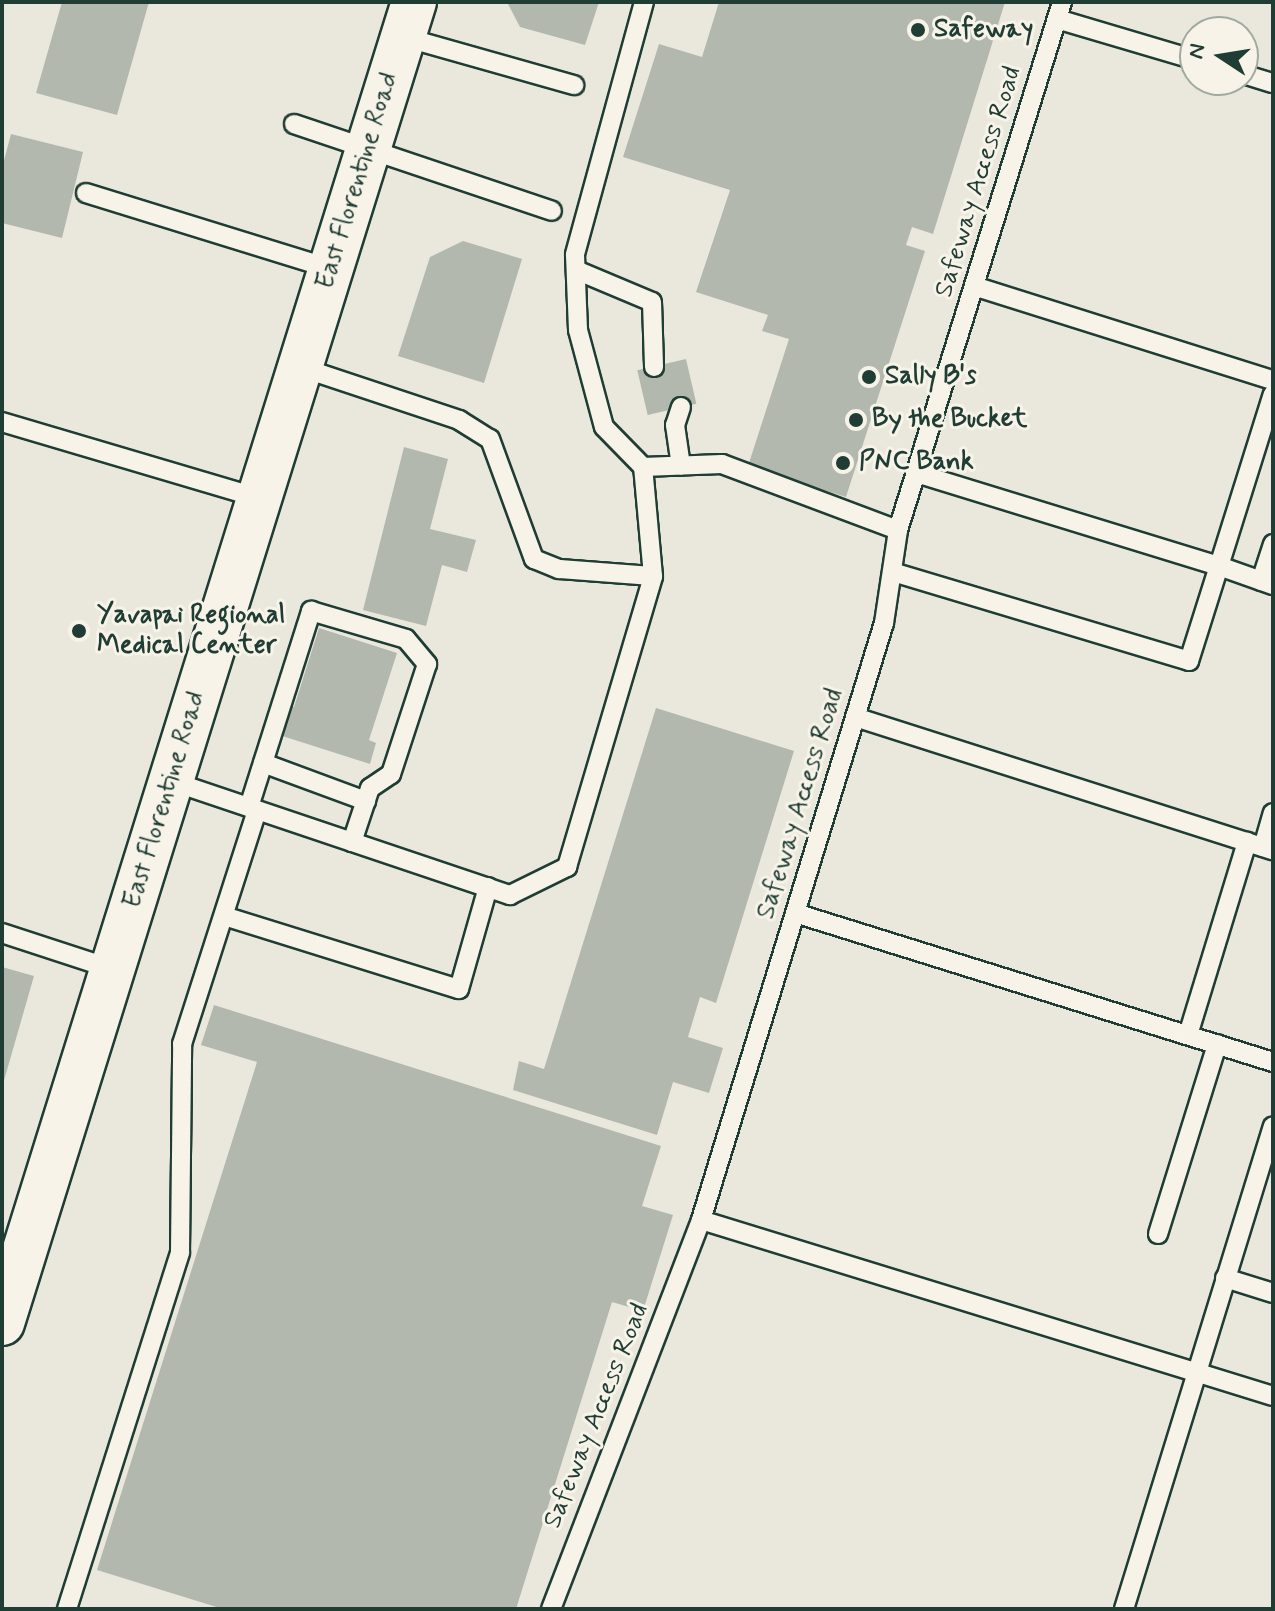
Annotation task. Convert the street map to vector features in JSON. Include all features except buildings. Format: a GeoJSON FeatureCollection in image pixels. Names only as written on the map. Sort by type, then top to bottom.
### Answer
{"type":"FeatureCollection","features":[{"type":"Feature","properties":{"kind":"street","name":"East Florentine Road"},"geometry":{"type":"LineString","coordinates":[[2,1323],[409,19]]}},
{"type":"Feature","properties":{"kind":"lane"},"geometry":{"type":"LineString","coordinates":[[171,781],[510,895],[567,867],[653,576],[643,467],[604,427],[578,330],[576,270],[608,118],[644,2]]}},
{"type":"Feature","properties":{"kind":"lane"},"geometry":{"type":"LineString","coordinates":[[1060,11],[1179,54]]}},
{"type":"Feature","properties":{"kind":"lane","name":"Safeway Access Road"},"geometry":{"type":"LineString","coordinates":[[551,1609],[701,1220],[855,717],[896,573],[898,530],[1060,11]]}},
{"type":"Feature","properties":{"kind":"lane"},"geometry":{"type":"LineString","coordinates":[[409,19],[574,85]]}},
{"type":"Feature","properties":{"kind":"lane"},"geometry":{"type":"LineString","coordinates":[[294,124],[552,211]]}},
{"type":"Feature","properties":{"kind":"lane"},"geometry":{"type":"LineString","coordinates":[[86,193],[331,269]]}},
{"type":"Feature","properties":{"kind":"lane"},"geometry":{"type":"LineString","coordinates":[[576,270],[652,302],[663,365]]}},
{"type":"Feature","properties":{"kind":"lane"},"geometry":{"type":"LineString","coordinates":[[974,286],[1273,380]]}},
{"type":"Feature","properties":{"kind":"lane"},"geometry":{"type":"LineString","coordinates":[[300,367],[459,420],[490,439],[534,559],[559,569],[653,576]]}},
{"type":"Feature","properties":{"kind":"lane"},"geometry":{"type":"LineString","coordinates":[[896,573],[1189,661],[1273,394]]}},
{"type":"Feature","properties":{"kind":"lane"},"geometry":{"type":"LineString","coordinates":[[673,415],[681,466]]}},
{"type":"Feature","properties":{"kind":"lane"},"geometry":{"type":"LineString","coordinates":[[2,422],[259,498]]}},
{"type":"Feature","properties":{"kind":"lane"},"geometry":{"type":"LineString","coordinates":[[643,467],[722,464],[898,530]]}},
{"type":"Feature","properties":{"kind":"lane"},"geometry":{"type":"LineString","coordinates":[[916,473],[1267,583],[1273,546]]}},
{"type":"Feature","properties":{"kind":"lane"},"geometry":{"type":"LineString","coordinates":[[67,1609],[180,1252],[182,1044],[224,916],[263,763],[311,611],[406,639],[427,664],[391,774],[370,788],[352,842]]}},
{"type":"Feature","properties":{"kind":"lane"},"geometry":{"type":"LineString","coordinates":[[855,717],[1261,847]]}},
{"type":"Feature","properties":{"kind":"lane"},"geometry":{"type":"LineString","coordinates":[[263,763],[366,801]]}},
{"type":"Feature","properties":{"kind":"lane"},"geometry":{"type":"LineString","coordinates":[[1188,1035],[1273,813]]}},
{"type":"Feature","properties":{"kind":"lane"},"geometry":{"type":"LineString","coordinates":[[224,916],[459,989],[488,887]]}},
{"type":"Feature","properties":{"kind":"lane"},"geometry":{"type":"LineString","coordinates":[[795,913],[1273,1062]]}},
{"type":"Feature","properties":{"kind":"lane"},"geometry":{"type":"LineString","coordinates":[[2,933],[112,969]]}},
{"type":"Feature","properties":{"kind":"lane"},"geometry":{"type":"LineString","coordinates":[[1158,1234],[1217,1044]]}},
{"type":"Feature","properties":{"kind":"lane"},"geometry":{"type":"LineString","coordinates":[[1124,1609],[1273,1126]]}},
{"type":"Feature","properties":{"kind":"lane"},"geometry":{"type":"LineString","coordinates":[[701,1220],[1273,1396]]}},
{"type":"Feature","properties":{"kind":"lane"},"geometry":{"type":"LineString","coordinates":[[1225,1278],[1273,1293]]}},
{"type":"Feature","properties":{"kind":"place","name":"Safeway"},"geometry":{"type":"Point","coordinates":[918,30]}},
{"type":"Feature","properties":{"kind":"place","name":"Sally B's"},"geometry":{"type":"Point","coordinates":[869,377]}},
{"type":"Feature","properties":{"kind":"place","name":"By the Bucket"},"geometry":{"type":"Point","coordinates":[856,420]}},
{"type":"Feature","properties":{"kind":"place","name":"PNC Bank"},"geometry":{"type":"Point","coordinates":[843,463]}},
{"type":"Feature","properties":{"kind":"place","name":"Yavapai Regional Medical Center"},"geometry":{"type":"Point","coordinates":[79,631]}}]}
